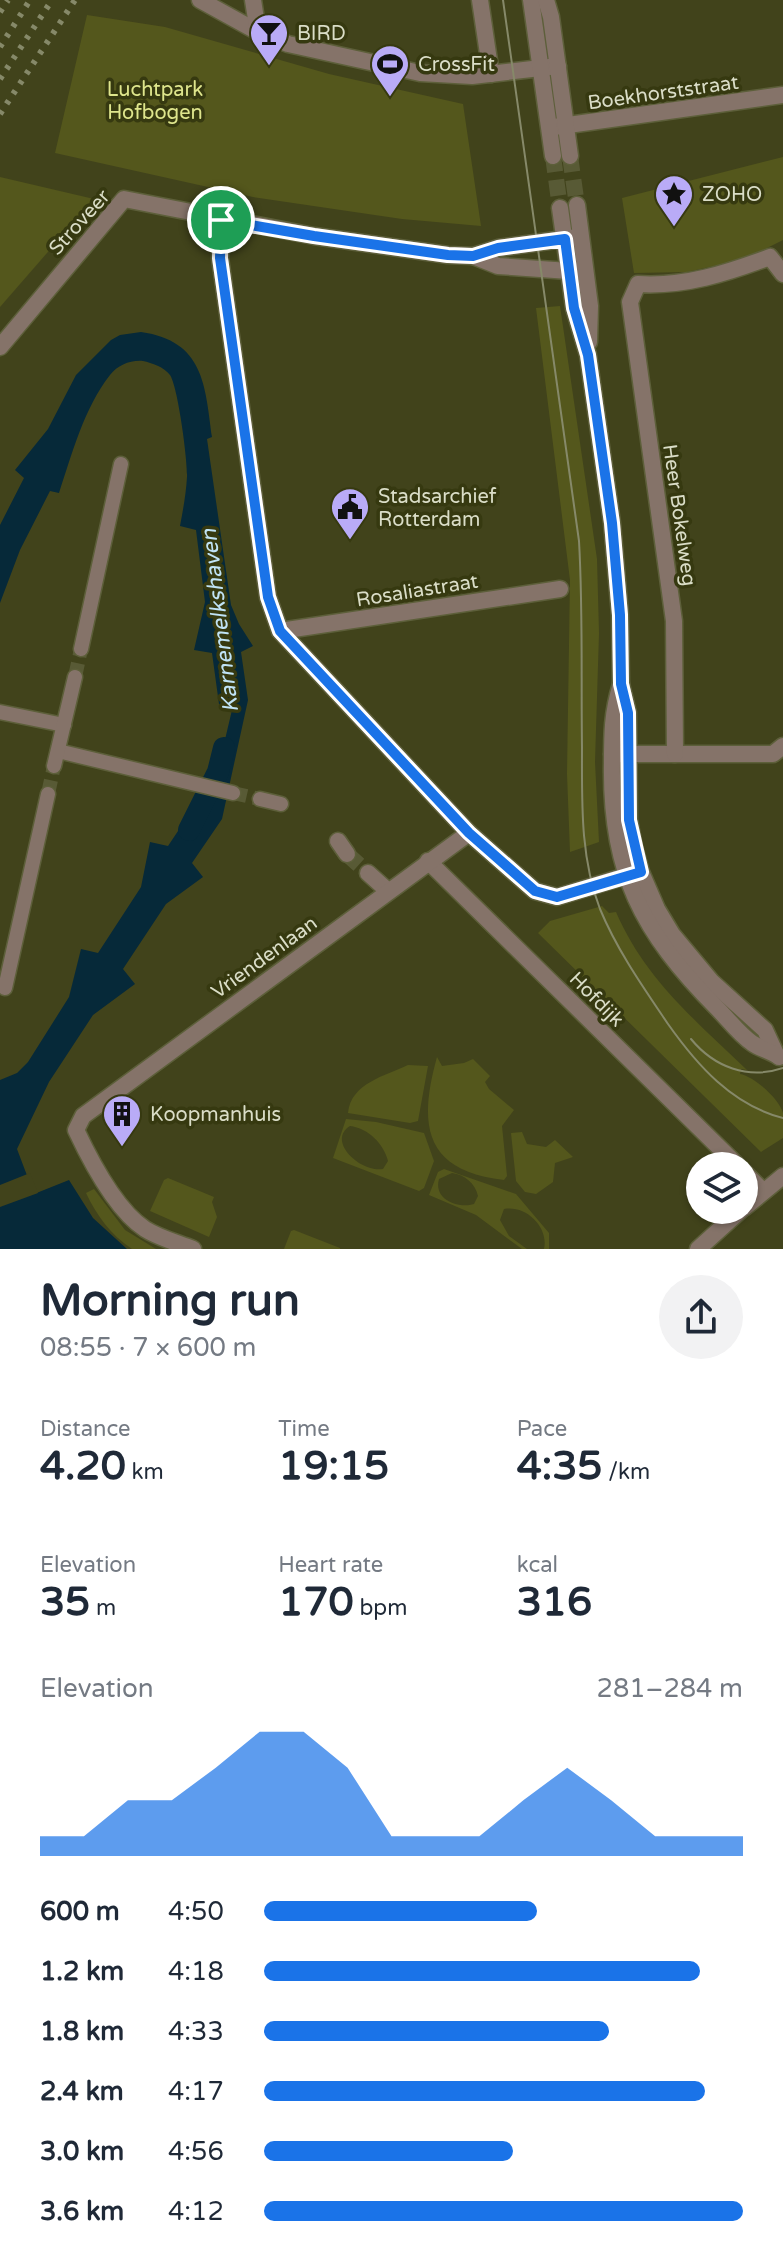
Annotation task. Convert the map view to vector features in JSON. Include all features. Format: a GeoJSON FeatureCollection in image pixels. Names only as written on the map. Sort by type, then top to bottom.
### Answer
{"type":"FeatureCollection","features":[{"type":"Feature","properties":{"kind":"street"},"geometry":{"type":"LineString","coordinates":[[200,0],[258,32],[306,49],[420,73],[457,77],[558,66]]}},
{"type":"Feature","properties":{"kind":"street"},"geometry":{"type":"LineString","coordinates":[[253,0],[258,32]]}},
{"type":"Feature","properties":{"kind":"street"},"geometry":{"type":"LineString","coordinates":[[480,0],[491,74]]}},
{"type":"Feature","properties":{"kind":"street"},"geometry":{"type":"LineString","coordinates":[[531,0],[540,69],[557,127],[570,156]]}},
{"type":"Feature","properties":{"kind":"street"},"geometry":{"type":"LineString","coordinates":[[546,0],[558,66],[553,156]]}},
{"type":"Feature","properties":{"kind":"street","name":"Boekhorststraat"},"geometry":{"type":"LineString","coordinates":[[557,127],[783,95]]}},
{"type":"Feature","properties":{"kind":"street","name":"Stroveer"},"geometry":{"type":"LineString","coordinates":[[0,347],[124,199],[221,220]]}},
{"type":"Feature","properties":{"kind":"street"},"geometry":{"type":"LineString","coordinates":[[568,206],[577,270],[574,308],[588,355],[612,523],[620,615],[621,684],[613,712],[620,754],[612,809],[618,850],[634,874],[653,934],[679,968],[753,1044],[781,1053]]}},
{"type":"Feature","properties":{"kind":"street"},"geometry":{"type":"LineString","coordinates":[[577,270],[498,266],[473,256],[314,236],[221,220],[220,258],[268,597],[280,631],[469,833],[535,891],[557,897],[634,874]]}},
{"type":"Feature","properties":{"kind":"street"},"geometry":{"type":"LineString","coordinates":[[473,256],[498,248],[573,238]]}},
{"type":"Feature","properties":{"kind":"street"},"geometry":{"type":"LineString","coordinates":[[777,253],[783,274]]}},
{"type":"Feature","properties":{"kind":"street","name":"Heer Bokelweg"},"geometry":{"type":"LineString","coordinates":[[675,754],[674,621],[630,302],[638,284],[662,286],[725,275],[777,253]]}},
{"type":"Feature","properties":{"kind":"street"},"geometry":{"type":"LineString","coordinates":[[81,649],[121,464]]}},
{"type":"Feature","properties":{"kind":"street","name":"Rosaliastraat"},"geometry":{"type":"LineString","coordinates":[[280,631],[560,589]]}},
{"type":"Feature","properties":{"kind":"street"},"geometry":{"type":"LineString","coordinates":[[75,677],[56,759],[233,793]]}},
{"type":"Feature","properties":{"kind":"street"},"geometry":{"type":"LineString","coordinates":[[0,712],[64,725]]}},
{"type":"Feature","properties":{"kind":"street"},"geometry":{"type":"LineString","coordinates":[[620,754],[778,750]]}},
{"type":"Feature","properties":{"kind":"street"},"geometry":{"type":"LineString","coordinates":[[5,988],[48,794]]}},
{"type":"Feature","properties":{"kind":"street"},"geometry":{"type":"LineString","coordinates":[[260,799],[281,804]]}},
{"type":"Feature","properties":{"kind":"street","name":"Vriendenlaan"},"geometry":{"type":"LineString","coordinates":[[193,1249],[148,1231],[122,1206],[89,1158],[76,1130],[83,1116],[469,833]]}},
{"type":"Feature","properties":{"kind":"street","name":"Hofdijk"},"geometry":{"type":"LineString","coordinates":[[428,861],[724,1152]]}},
{"type":"Feature","properties":{"kind":"street"},"geometry":{"type":"LineString","coordinates":[[368,873],[388,891]]}},
{"type":"Feature","properties":{"kind":"street"},"geometry":{"type":"LineString","coordinates":[[758,1196],[783,1176]]}},
{"type":"Feature","properties":{"kind":"street"},"geometry":{"type":"LineString","coordinates":[[758,1186],[763,1191]]}},
{"type":"Feature","properties":{"kind":"street"},"geometry":{"type":"LineString","coordinates":[[698,1249],[726,1224]]}},
{"type":"Feature","properties":{"kind":"green space","name":"Luchtpark Hofbogen"},"geometry":{"type":"Polygon","coordinates":[[[87,15],[165,27],[329,74],[463,104],[481,226],[402,219],[253,197],[55,153],[87,15]]]}},
{"type":"Feature","properties":{"kind":"green space"},"geometry":{"type":"Polygon","coordinates":[[[783,157],[783,240],[745,259],[687,272],[634,273],[622,198],[783,157]]]}},
{"type":"Feature","properties":{"kind":"green space"},"geometry":{"type":"Polygon","coordinates":[[[0,177],[94,199],[0,307],[0,177]]]}},
{"type":"Feature","properties":{"kind":"green space"},"geometry":{"type":"Polygon","coordinates":[[[560,306],[597,559],[599,633],[595,762],[599,842],[570,852],[567,774],[570,580],[536,308],[560,306]]]}},
{"type":"Feature","properties":{"kind":"green space"},"geometry":{"type":"Polygon","coordinates":[[[602,906],[609,913],[616,912],[641,958],[656,978],[690,1016],[747,1070],[741,1069],[740,1074],[758,1083],[781,1107],[783,1138],[761,1152],[538,933],[550,921],[602,906]]]}},
{"type":"Feature","properties":{"kind":"green space"},"geometry":{"type":"Polygon","coordinates":[[[437,1057],[442,1066],[473,1059],[490,1076],[485,1082],[489,1089],[514,1110],[502,1126],[507,1176],[504,1180],[457,1167],[433,1141],[428,1104],[437,1057]]]}},
{"type":"Feature","properties":{"kind":"green space"},"geometry":{"type":"Polygon","coordinates":[[[408,1065],[428,1066],[418,1121],[410,1123],[348,1113],[355,1094],[362,1088],[408,1065]]]}},
{"type":"Feature","properties":{"kind":"green space"},"geometry":{"type":"Polygon","coordinates":[[[346,1119],[424,1133],[434,1161],[424,1188],[419,1191],[333,1158],[346,1119]],[[350,1126],[344,1132],[344,1147],[349,1155],[365,1166],[383,1169],[388,1161],[383,1149],[369,1133],[350,1126]]]}},
{"type":"Feature","properties":{"kind":"green space"},"geometry":{"type":"Polygon","coordinates":[[[522,1132],[527,1144],[546,1147],[555,1140],[573,1157],[555,1163],[553,1182],[536,1194],[525,1192],[516,1181],[511,1133],[522,1132]]]}},
{"type":"Feature","properties":{"kind":"green space"},"geometry":{"type":"Polygon","coordinates":[[[444,1169],[516,1194],[549,1233],[549,1249],[544,1249],[543,1233],[534,1219],[520,1210],[504,1209],[500,1220],[509,1236],[527,1249],[522,1249],[476,1215],[429,1195],[438,1172],[444,1169]],[[457,1174],[439,1179],[440,1192],[454,1204],[474,1204],[478,1196],[474,1187],[469,1180],[457,1174]]]}},
{"type":"Feature","properties":{"kind":"green space"},"geometry":{"type":"Polygon","coordinates":[[[168,1178],[214,1197],[212,1202],[217,1217],[209,1237],[150,1211],[164,1180],[168,1178]]]}},
{"type":"Feature","properties":{"kind":"green space"},"geometry":{"type":"Polygon","coordinates":[[[94,1189],[125,1230],[156,1249],[132,1249],[117,1237],[86,1193],[94,1189]]]}},
{"type":"Feature","properties":{"kind":"green space"},"geometry":{"type":"Polygon","coordinates":[[[294,1230],[340,1248],[340,1249],[284,1249],[294,1230]]]}},
{"type":"Feature","properties":{"kind":"water"},"geometry":{"type":"Polygon","coordinates":[[[141,332],[178,345],[198,368],[203,383],[212,437],[207,439],[231,605],[253,646],[241,652],[248,700],[222,819],[192,863],[203,877],[166,904],[123,969],[135,984],[93,1015],[49,1082],[17,1149],[34,1194],[69,1180],[93,1218],[127,1249],[0,1249],[0,1080],[17,1073],[28,1062],[69,997],[81,949],[98,953],[141,887],[150,842],[168,846],[196,804],[210,803],[232,710],[219,704],[212,653],[194,650],[205,602],[196,530],[180,526],[187,477],[184,441],[173,382],[170,375],[158,366],[143,361],[125,364],[113,371],[101,388],[80,432],[59,493],[50,491],[20,550],[0,603],[0,525],[24,478],[15,470],[48,429],[76,375],[111,340],[120,335],[141,332]]]}},
{"type":"Feature","properties":{"kind":"pier"},"geometry":{"type":"Polygon","coordinates":[[[30,1173],[38,1193],[0,1207],[0,1185],[30,1173]]]}},
{"type":"Feature","properties":{"kind":"waterway","name":"Karnemelkshaven"},"geometry":{"type":"LineString","coordinates":[[189,830],[218,772],[224,748]]}},
{"type":"Feature","properties":{"kind":"tunnel"},"geometry":{"type":"LineString","coordinates":[[553,156],[560,208]]}},
{"type":"Feature","properties":{"kind":"tunnel"},"geometry":{"type":"LineString","coordinates":[[570,156],[577,205]]}},
{"type":"Feature","properties":{"kind":"tunnel"},"geometry":{"type":"LineString","coordinates":[[75,677],[81,649]]}},
{"type":"Feature","properties":{"kind":"tunnel"},"geometry":{"type":"LineString","coordinates":[[48,794],[54,766]]}},
{"type":"Feature","properties":{"kind":"tunnel"},"geometry":{"type":"LineString","coordinates":[[233,793],[260,799]]}},
{"type":"Feature","properties":{"kind":"tunnel"},"geometry":{"type":"LineString","coordinates":[[347,854],[368,873]]}},
{"type":"Feature","properties":{"kind":"tram line"},"geometry":{"type":"LineString","coordinates":[[503,0],[579,541],[582,809],[593,889],[622,954],[691,1054],[732,1093],[748,1104],[783,1118]]}},
{"type":"Feature","properties":{"kind":"tram line"},"geometry":{"type":"LineString","coordinates":[[691,1039],[710,1057],[732,1068],[757,1072],[783,1068]]}},
{"type":"Feature","properties":{"kind":"railway"},"geometry":{"type":"LineString","coordinates":[[0,12],[8,0]]}},
{"type":"Feature","properties":{"kind":"railway"},"geometry":{"type":"LineString","coordinates":[[0,47],[30,0]]}},
{"type":"Feature","properties":{"kind":"railway"},"geometry":{"type":"LineString","coordinates":[[0,79],[52,0]]}},
{"type":"Feature","properties":{"kind":"railway"},"geometry":{"type":"LineString","coordinates":[[0,114],[75,0]]}},
{"type":"Feature","properties":{"kind":"place","name":"BIRD"},"geometry":{"type":"Point","coordinates":[269,67]}},
{"type":"Feature","properties":{"kind":"place","name":"CrossFit"},"geometry":{"type":"Point","coordinates":[390,98]}},
{"type":"Feature","properties":{"kind":"place","name":"ZOHO"},"geometry":{"type":"Point","coordinates":[674,228]}},
{"type":"Feature","properties":{"kind":"place","name":"Stadsarchief Rotterdam"},"geometry":{"type":"Point","coordinates":[350,541]}},
{"type":"Feature","properties":{"kind":"place","name":"Koopmanhuis"},"geometry":{"type":"Point","coordinates":[122,1148]}},
{"type":"Feature","properties":{"kind":"route"},"geometry":{"type":"LineString","coordinates":[[221,220],[448,255],[473,256],[498,248],[565,239],[574,308],[588,355],[612,523],[620,615],[621,684],[628,713],[629,820],[641,872],[557,897],[535,891],[469,833],[280,631],[268,597],[220,258],[221,220]]}}]}
